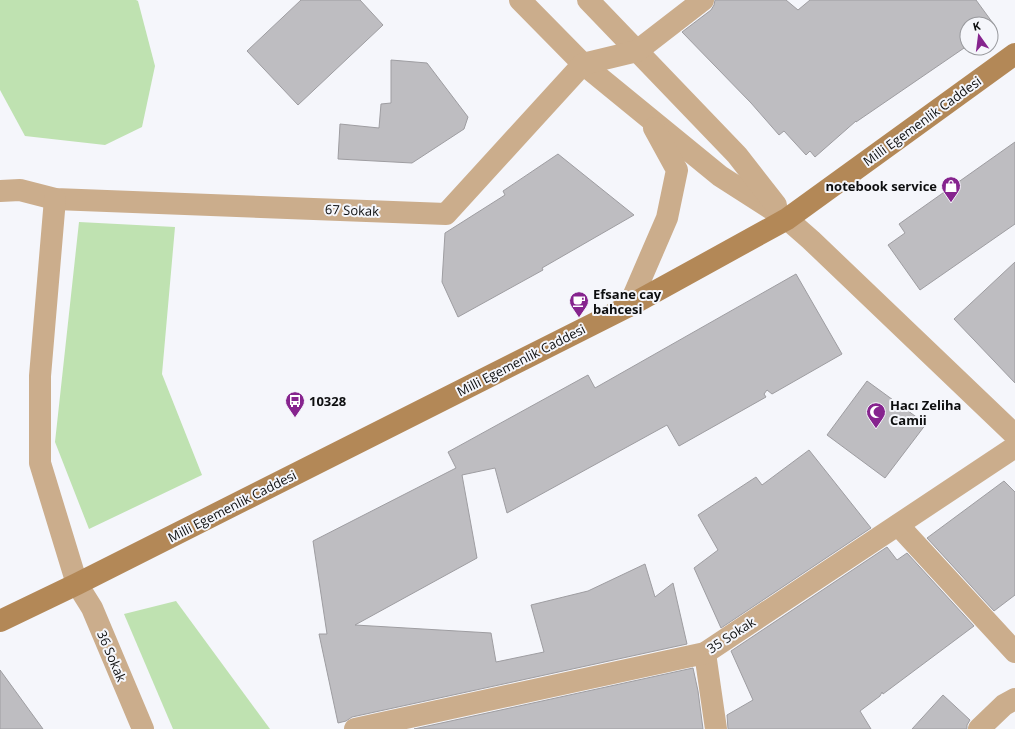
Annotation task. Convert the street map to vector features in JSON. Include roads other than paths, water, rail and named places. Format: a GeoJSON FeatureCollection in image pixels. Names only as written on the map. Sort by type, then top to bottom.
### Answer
{"type":"FeatureCollection","features":[{"type":"Feature","properties":{"kind":"street"},"geometry":{"type":"LineString","coordinates":[[520,0],[583,64],[648,118],[720,176],[787,218]]}},
{"type":"Feature","properties":{"kind":"street"},"geometry":{"type":"LineString","coordinates":[[588,0],[737,155],[787,218],[1011,424]]}},
{"type":"Feature","properties":{"kind":"street"},"geometry":{"type":"LineString","coordinates":[[583,64],[637,51],[703,0]]}},
{"type":"Feature","properties":{"kind":"street","name":"Milli Egemenlik Caddesi"},"geometry":{"type":"LineString","coordinates":[[0,621],[77,584],[629,306],[787,218],[1015,54]]}},
{"type":"Feature","properties":{"kind":"street","name":"67 Sokak"},"geometry":{"type":"LineString","coordinates":[[0,191],[20,190],[55,199],[446,214],[583,64]]}},
{"type":"Feature","properties":{"kind":"street"},"geometry":{"type":"LineString","coordinates":[[629,306],[667,218],[677,170],[648,118]]}},
{"type":"Feature","properties":{"kind":"street","name":"36 Sokak"},"geometry":{"type":"LineString","coordinates":[[55,199],[40,376],[40,463],[77,584],[92,608],[143,729]]}},
{"type":"Feature","properties":{"kind":"street","name":"35 Sokak"},"geometry":{"type":"LineString","coordinates":[[355,729],[705,653],[1015,447]]}},
{"type":"Feature","properties":{"kind":"street"},"geometry":{"type":"LineString","coordinates":[[898,525],[1015,652]]}},
{"type":"Feature","properties":{"kind":"street"},"geometry":{"type":"LineString","coordinates":[[705,653],[716,729]]}},
{"type":"Feature","properties":{"kind":"street"},"geometry":{"type":"LineString","coordinates":[[979,729],[1004,705],[1015,699]]}},
{"type":"Feature","properties":{"kind":"place","name":"notebook service"},"geometry":{"type":"Point","coordinates":[951,203]}},
{"type":"Feature","properties":{"kind":"place","name":"Efsane cay bahcesi"},"geometry":{"type":"Point","coordinates":[579,318]}},
{"type":"Feature","properties":{"kind":"place","name":"10328"},"geometry":{"type":"Point","coordinates":[295,418]}},
{"type":"Feature","properties":{"kind":"place","name":"Hacı Zeliha Camii"},"geometry":{"type":"Point","coordinates":[876,429]}}]}
